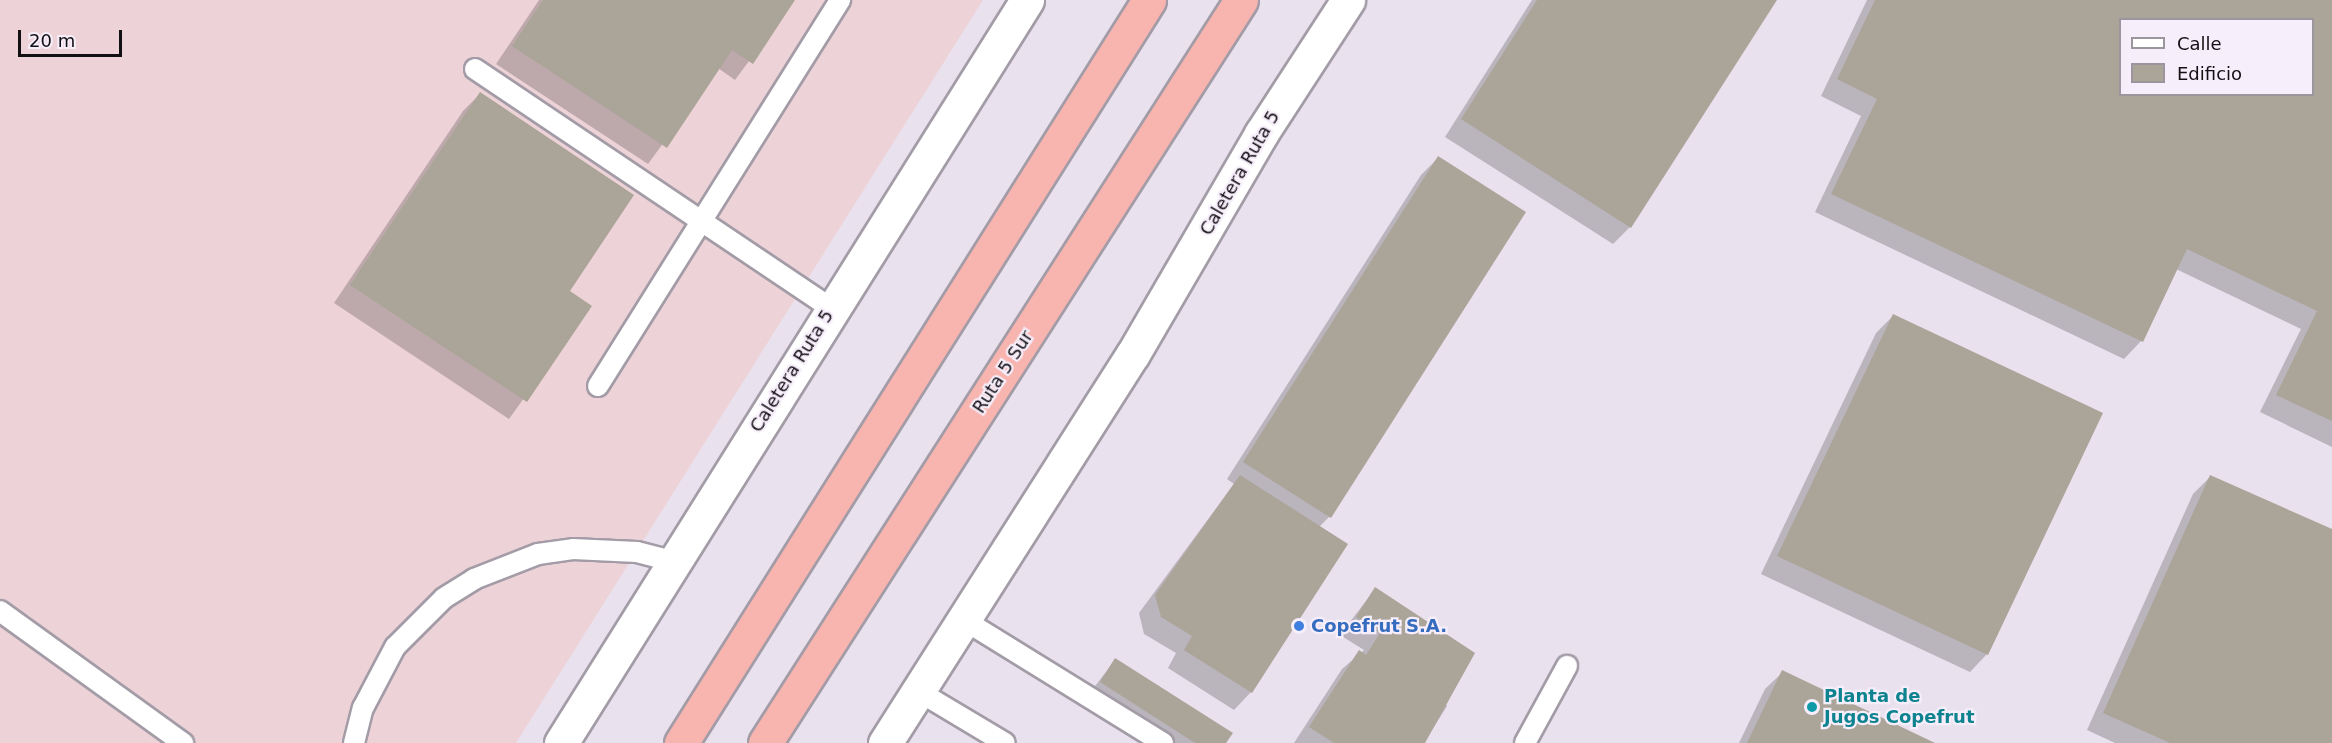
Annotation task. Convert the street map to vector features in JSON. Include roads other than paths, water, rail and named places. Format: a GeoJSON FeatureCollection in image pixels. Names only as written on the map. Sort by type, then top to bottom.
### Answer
{"type":"FeatureCollection","features":[{"type":"Feature","properties":{"kind":"highway"},"geometry":{"type":"LineString","coordinates":[[681,743],[1149,0]]}},
{"type":"Feature","properties":{"kind":"highway","name":"Ruta 5 Sur"},"geometry":{"type":"LineString","coordinates":[[765,743],[1240,0]]}},
{"type":"Feature","properties":{"kind":"street","name":"Caletera Ruta 5"},"geometry":{"type":"LineString","coordinates":[[561,743],[676,562],[831,308],[1027,0]]}},
{"type":"Feature","properties":{"kind":"street","name":"Caletera Ruta 5"},"geometry":{"type":"LineString","coordinates":[[885,743],[964,620],[1348,0]]}},
{"type":"Feature","properties":{"kind":"lane"},"geometry":{"type":"LineString","coordinates":[[598,386],[840,0]]}},
{"type":"Feature","properties":{"kind":"lane"},"geometry":{"type":"LineString","coordinates":[[476,69],[831,308]]}},
{"type":"Feature","properties":{"kind":"lane"},"geometry":{"type":"LineString","coordinates":[[354,743],[363,708],[396,647],[444,598],[474,579],[538,554],[573,549],[637,552],[676,562]]}},
{"type":"Feature","properties":{"kind":"lane"},"geometry":{"type":"LineString","coordinates":[[0,611],[183,743]]}},
{"type":"Feature","properties":{"kind":"lane"},"geometry":{"type":"LineString","coordinates":[[964,620],[1163,743]]}},
{"type":"Feature","properties":{"kind":"lane"},"geometry":{"type":"LineString","coordinates":[[1525,743],[1567,666]]}},
{"type":"Feature","properties":{"kind":"lane"},"geometry":{"type":"LineString","coordinates":[[918,691],[1005,743]]}},
{"type":"Feature","properties":{"kind":"place","name":"Copefrut S.A."},"geometry":{"type":"Point","coordinates":[1299,626]}},
{"type":"Feature","properties":{"kind":"place","name":"Planta de Jugos Copefrut"},"geometry":{"type":"Point","coordinates":[1812,707]}}]}
